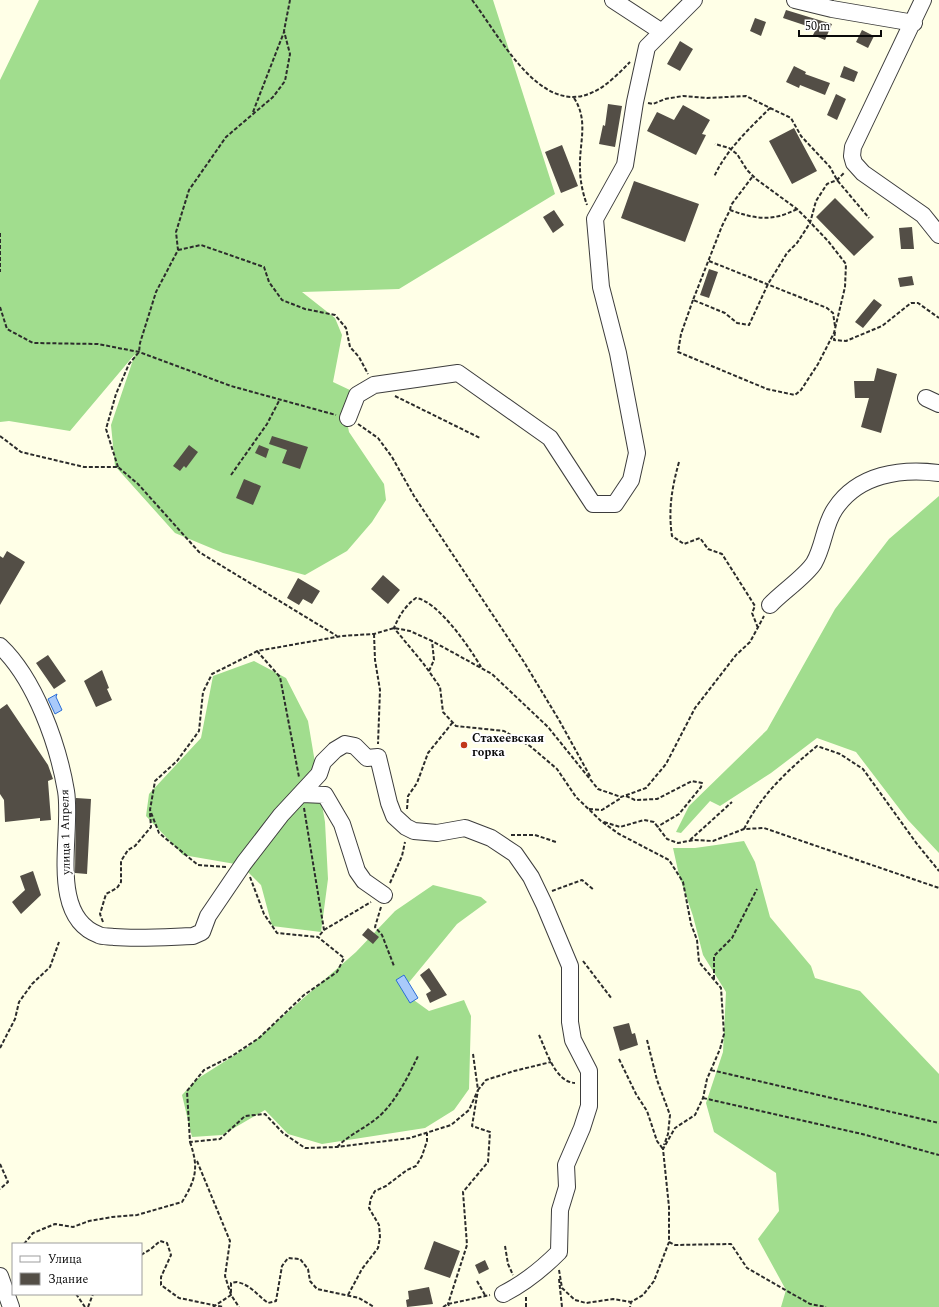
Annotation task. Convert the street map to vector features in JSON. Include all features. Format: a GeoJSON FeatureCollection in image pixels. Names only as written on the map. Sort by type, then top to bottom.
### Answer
{"type":"FeatureCollection","features":[{"type":"Feature","properties":{"kind":"street"},"geometry":{"type":"LineString","coordinates":[[613,0],[662,32]]}},
{"type":"Feature","properties":{"kind":"street"},"geometry":{"type":"LineString","coordinates":[[348,418],[357,395],[374,385],[458,373],[550,438],[593,504],[615,504],[631,480],[637,453],[618,353],[602,287],[595,219],[625,165],[635,102],[647,47],[694,0]]}},
{"type":"Feature","properties":{"kind":"street"},"geometry":{"type":"LineString","coordinates":[[795,0],[832,9],[914,23]]}},
{"type":"Feature","properties":{"kind":"street"},"geometry":{"type":"LineString","coordinates":[[923,0],[914,23],[853,147],[852,156],[854,163],[863,173],[923,215],[939,235]]}},
{"type":"Feature","properties":{"kind":"street"},"geometry":{"type":"LineString","coordinates":[[770,605],[813,564],[821,549],[834,510],[845,498],[864,482],[891,472],[918,470],[939,473]]}},
{"type":"Feature","properties":{"kind":"street","name":"улица 1 Апреля"},"geometry":{"type":"LineString","coordinates":[[0,646],[8,654],[29,686],[51,729],[66,791],[67,836],[64,871],[70,901],[75,915],[86,928],[100,936],[131,939],[193,936],[202,932],[208,916],[244,863],[281,815],[319,774],[324,762],[335,750],[345,744],[355,746],[367,758],[378,758]]}},
{"type":"Feature","properties":{"kind":"street"},"geometry":{"type":"LineString","coordinates":[[378,758],[389,803],[394,816],[403,825],[414,831],[437,833],[465,828],[491,838],[515,854],[531,878],[539,894],[570,966],[570,1022],[573,1040],[589,1071],[589,1106],[582,1128],[566,1165],[566,1187],[560,1210],[558,1252],[540,1271],[518,1287],[503,1294]]}},
{"type":"Feature","properties":{"kind":"street"},"geometry":{"type":"LineString","coordinates":[[302,794],[325,795],[342,824],[357,871],[364,881],[384,895]]}},
{"type":"Feature","properties":{"kind":"street"},"geometry":{"type":"LineString","coordinates":[[0,1276],[11,1307]]}},
{"type":"Feature","properties":{"kind":"path"},"geometry":{"type":"LineString","coordinates":[[252,113],[284,31],[290,0]]}},
{"type":"Feature","properties":{"kind":"path"},"geometry":{"type":"LineString","coordinates":[[472,0],[515,59],[534,80],[552,92],[574,98],[592,93],[631,62]]}},
{"type":"Feature","properties":{"kind":"path"},"geometry":{"type":"LineString","coordinates":[[284,31],[290,54],[285,81],[273,97],[252,113],[226,137],[189,190],[176,232],[178,250],[156,292],[140,342],[139,352],[129,364],[116,394],[106,429],[118,467],[138,484],[199,552],[338,637]]}},
{"type":"Feature","properties":{"kind":"path"},"geometry":{"type":"LineString","coordinates":[[635,102],[653,104],[665,99],[683,96],[706,98],[746,96],[791,118],[801,136],[830,167],[837,180],[869,218]]}},
{"type":"Feature","properties":{"kind":"path"},"geometry":{"type":"LineString","coordinates":[[574,98],[581,108],[583,127],[580,169],[583,191],[588,208],[595,219]]}},
{"type":"Feature","properties":{"kind":"path"},"geometry":{"type":"LineString","coordinates":[[714,177],[720,164],[770,108]]}},
{"type":"Feature","properties":{"kind":"path"},"geometry":{"type":"LineString","coordinates":[[715,144],[732,150],[752,176],[797,209],[828,241],[846,264],[845,287],[835,328],[834,340],[846,342],[882,326],[911,303],[918,303],[939,318]]}},
{"type":"Feature","properties":{"kind":"path"},"geometry":{"type":"LineString","coordinates":[[693,300],[725,313],[737,323],[749,325],[768,284],[787,253],[797,243],[810,222],[816,201],[827,184],[837,180],[854,163]]}},
{"type":"Feature","properties":{"kind":"path"},"geometry":{"type":"LineString","coordinates":[[708,261],[827,308],[833,313],[835,328],[818,364],[801,390],[795,395],[780,393],[731,375],[678,352],[681,334],[693,300],[708,261],[722,226],[731,205],[752,176]]}},
{"type":"Feature","properties":{"kind":"path"},"geometry":{"type":"LineString","coordinates":[[730,210],[758,219],[786,215],[797,209]]}},
{"type":"Feature","properties":{"kind":"path"},"geometry":{"type":"LineString","coordinates":[[0,233],[0,272]]}},
{"type":"Feature","properties":{"kind":"path"},"geometry":{"type":"LineString","coordinates":[[178,250],[201,245],[264,267],[269,282],[282,300],[305,309],[335,315],[346,328],[350,347],[358,357],[374,385],[480,438]]}},
{"type":"Feature","properties":{"kind":"path"},"geometry":{"type":"LineString","coordinates":[[0,306],[7,329],[33,343],[98,344],[139,352],[231,386],[348,418],[378,438],[392,457],[414,496],[524,662],[559,720],[594,784]]}},
{"type":"Feature","properties":{"kind":"path"},"geometry":{"type":"LineString","coordinates":[[231,475],[267,424],[280,399]]}},
{"type":"Feature","properties":{"kind":"path"},"geometry":{"type":"LineString","coordinates":[[0,436],[21,452],[84,467],[118,467]]}},
{"type":"Feature","properties":{"kind":"path"},"geometry":{"type":"LineString","coordinates":[[679,462],[672,487],[669,517],[672,536],[684,544],[700,538],[708,549],[722,554],[755,606],[752,613],[758,628]]}},
{"type":"Feature","properties":{"kind":"path"},"geometry":{"type":"LineString","coordinates":[[394,628],[399,617],[409,604],[416,598],[423,599],[436,609],[461,637],[482,668]]}},
{"type":"Feature","properties":{"kind":"path"},"geometry":{"type":"LineString","coordinates":[[588,808],[602,810],[625,796],[646,788],[666,764],[695,708],[736,655],[750,642],[770,605]]}},
{"type":"Feature","properties":{"kind":"path"},"geometry":{"type":"LineString","coordinates":[[100,936],[103,929],[103,921],[100,914],[106,894],[117,888],[121,882],[121,861],[128,850],[135,846],[151,827],[150,810],[155,781],[177,761],[199,731],[203,692],[212,674],[257,651],[338,637],[374,634],[394,628],[410,631],[432,641],[492,674],[548,727],[598,789],[621,798]]}},
{"type":"Feature","properties":{"kind":"path"},"geometry":{"type":"LineString","coordinates":[[394,628],[440,687],[443,712],[456,726],[504,731],[530,746],[557,769],[576,797],[601,821],[619,834],[669,860],[683,882],[691,924],[697,940],[699,962],[721,988],[724,1034],[703,1098],[695,1115],[675,1128],[663,1149]]}},
{"type":"Feature","properties":{"kind":"path"},"geometry":{"type":"LineString","coordinates":[[374,634],[375,660],[380,690],[378,758]]}},
{"type":"Feature","properties":{"kind":"path"},"geometry":{"type":"LineString","coordinates":[[429,671],[434,660],[432,641]]}},
{"type":"Feature","properties":{"kind":"path"},"geometry":{"type":"LineString","coordinates":[[324,930],[352,912],[384,895],[402,856],[406,837],[403,825],[407,811],[408,796],[417,783],[428,753],[453,722]]}},
{"type":"Feature","properties":{"kind":"path"},"geometry":{"type":"LineString","coordinates":[[744,829],[753,810],[786,772],[818,746],[840,754],[863,769],[917,844],[939,871]]}},
{"type":"Feature","properties":{"kind":"path"},"geometry":{"type":"LineString","coordinates":[[625,796],[635,800],[657,799],[692,780],[702,783],[701,787],[679,814],[657,826]]}},
{"type":"Feature","properties":{"kind":"path"},"geometry":{"type":"LineString","coordinates":[[689,841],[732,802]]}},
{"type":"Feature","properties":{"kind":"path"},"geometry":{"type":"LineString","coordinates":[[150,810],[159,833],[198,865],[231,868],[244,863],[264,914],[277,933],[318,937],[344,958],[337,972],[304,995],[259,1038],[232,1056],[204,1070],[187,1091],[190,1142],[230,1241],[225,1276],[231,1295],[239,1307]]}},
{"type":"Feature","properties":{"kind":"path"},"geometry":{"type":"LineString","coordinates":[[601,821],[620,827],[644,820],[654,822],[667,838],[678,843],[689,841],[713,841],[744,829],[764,828],[939,888]]}},
{"type":"Feature","properties":{"kind":"path"},"geometry":{"type":"LineString","coordinates":[[505,835],[535,835],[556,842]]}},
{"type":"Feature","properties":{"kind":"path"},"geometry":{"type":"LineString","coordinates":[[539,894],[566,887],[582,880],[594,890]]}},
{"type":"Feature","properties":{"kind":"path"},"geometry":{"type":"LineString","coordinates":[[714,980],[714,956],[732,938],[757,889]]}},
{"type":"Feature","properties":{"kind":"path"},"geometry":{"type":"LineString","coordinates":[[380,911],[375,927],[382,935],[394,966]]}},
{"type":"Feature","properties":{"kind":"path"},"geometry":{"type":"LineString","coordinates":[[0,1048],[15,1018],[18,1002],[32,984],[50,967],[59,942]]}},
{"type":"Feature","properties":{"kind":"path"},"geometry":{"type":"LineString","coordinates":[[582,960],[612,999]]}},
{"type":"Feature","properties":{"kind":"path"},"geometry":{"type":"LineString","coordinates":[[539,1034],[551,1062],[561,1077],[571,1083],[588,1083]]}},
{"type":"Feature","properties":{"kind":"path"},"geometry":{"type":"LineString","coordinates":[[562,1288],[575,1300],[586,1303],[613,1299],[631,1302],[644,1295],[654,1282],[669,1242],[669,1207],[663,1149],[668,1134],[670,1115],[657,1080],[647,1040]]}},
{"type":"Feature","properties":{"kind":"path"},"geometry":{"type":"LineString","coordinates":[[448,1304],[467,1245],[463,1192],[488,1162],[490,1132],[472,1126],[478,1090],[473,1054]]}},
{"type":"Feature","properties":{"kind":"path"},"geometry":{"type":"LineString","coordinates":[[337,1147],[348,1136],[378,1118],[405,1083],[418,1056]]}},
{"type":"Feature","properties":{"kind":"path"},"geometry":{"type":"LineString","coordinates":[[619,1059],[636,1094],[647,1111],[657,1141],[663,1149]]}},
{"type":"Feature","properties":{"kind":"path"},"geometry":{"type":"LineString","coordinates":[[190,1142],[220,1139],[245,1116],[265,1114],[283,1133],[305,1148],[337,1147],[410,1138],[451,1125],[469,1110],[478,1090],[486,1080],[514,1071],[551,1062]]}},
{"type":"Feature","properties":{"kind":"path"},"geometry":{"type":"LineString","coordinates":[[711,1070],[939,1122]]}},
{"type":"Feature","properties":{"kind":"path"},"geometry":{"type":"LineString","coordinates":[[703,1098],[862,1134],[939,1155]]}},
{"type":"Feature","properties":{"kind":"path"},"geometry":{"type":"LineString","coordinates":[[348,1295],[362,1269],[378,1248],[380,1238],[379,1225],[369,1208],[371,1198],[376,1191],[386,1186],[407,1170],[416,1166],[422,1156],[427,1141],[427,1133]]}},
{"type":"Feature","properties":{"kind":"path"},"geometry":{"type":"LineString","coordinates":[[25,1243],[33,1233],[55,1224],[73,1227],[104,1218],[137,1215],[182,1202],[192,1186],[196,1160]]}},
{"type":"Feature","properties":{"kind":"path"},"geometry":{"type":"LineString","coordinates":[[0,1164],[8,1182],[0,1188]]}},
{"type":"Feature","properties":{"kind":"path"},"geometry":{"type":"LineString","coordinates":[[142,1254],[160,1241],[167,1243],[171,1255],[161,1277],[161,1285],[179,1298],[223,1307]]}},
{"type":"Feature","properties":{"kind":"path"},"geometry":{"type":"LineString","coordinates":[[669,1242],[675,1245],[731,1244],[747,1268],[810,1304],[826,1307]]}},
{"type":"Feature","properties":{"kind":"path"},"geometry":{"type":"LineString","coordinates":[[505,1246],[508,1264],[518,1287]]}},
{"type":"Feature","properties":{"kind":"path"},"geometry":{"type":"LineString","coordinates":[[231,1295],[231,1284],[237,1282],[252,1288],[258,1296],[268,1303],[276,1301],[282,1266],[288,1258],[300,1259],[308,1269],[310,1281],[317,1289],[359,1298],[374,1307]]}},
{"type":"Feature","properties":{"kind":"path"},"geometry":{"type":"LineString","coordinates":[[559,1274],[560,1302],[562,1307]]}},
{"type":"Feature","properties":{"kind":"path"},"geometry":{"type":"LineString","coordinates":[[444,1307],[448,1304],[485,1295],[477,1281]]}},
{"type":"Feature","properties":{"kind":"path"},"geometry":{"type":"LineString","coordinates":[[77,1295],[85,1307]]}},
{"type":"Feature","properties":{"kind":"path"},"geometry":{"type":"LineString","coordinates":[[88,1307],[93,1295]]}},
{"type":"Feature","properties":{"kind":"path"},"geometry":{"type":"LineString","coordinates":[[214,1306],[231,1295]]}},
{"type":"Feature","properties":{"kind":"path"},"geometry":{"type":"LineString","coordinates":[[630,1307],[631,1302]]}},
{"type":"Feature","properties":{"kind":"green space"},"geometry":{"type":"Polygon","coordinates":[[[39,0],[493,0],[555,194],[399,289],[302,292],[335,318],[342,335],[333,382],[352,391],[344,407],[349,432],[384,484],[386,500],[372,522],[347,551],[305,575],[223,553],[175,533],[115,466],[111,425],[135,354],[70,431],[9,421],[0,422],[0,80],[39,0]]]}},
{"type":"Feature","properties":{"kind":"green space"},"geometry":{"type":"Polygon","coordinates":[[[939,496],[939,853],[908,820],[856,752],[817,738],[771,773],[720,806],[710,801],[681,833],[676,832],[689,806],[767,730],[835,609],[889,539],[939,496]]]}},
{"type":"Feature","properties":{"kind":"green space"},"geometry":{"type":"Polygon","coordinates":[[[254,661],[286,678],[308,721],[325,822],[328,879],[321,932],[272,926],[261,885],[241,865],[183,855],[146,816],[149,794],[201,738],[213,676],[254,661]]]}},
{"type":"Feature","properties":{"kind":"green space"},"geometry":{"type":"Polygon","coordinates":[[[744,841],[755,862],[770,917],[811,966],[815,978],[860,991],[939,1074],[939,1307],[781,1307],[786,1290],[758,1239],[779,1211],[776,1173],[714,1132],[706,1103],[723,1052],[726,992],[703,955],[693,916],[679,875],[673,848],[695,848],[744,841]]]}},
{"type":"Feature","properties":{"kind":"green space"},"geometry":{"type":"Polygon","coordinates":[[[433,885],[481,897],[487,902],[457,924],[406,986],[411,998],[429,1011],[464,1000],[471,1016],[469,1089],[454,1110],[425,1128],[322,1144],[288,1134],[265,1110],[222,1135],[192,1137],[182,1095],[197,1079],[249,1046],[356,952],[395,911],[433,885]]]}},
{"type":"Feature","properties":{"kind":"water"},"geometry":{"type":"Polygon","coordinates":[[[57,694],[56,697],[62,710],[55,714],[48,699],[57,694]]]}},
{"type":"Feature","properties":{"kind":"water"},"geometry":{"type":"Polygon","coordinates":[[[404,975],[418,998],[410,1003],[396,980],[404,975]]]}},
{"type":"Feature","properties":{"kind":"building"},"geometry":{"type":"Polygon","coordinates":[[[786,10],[832,24],[825,40],[813,35],[816,29],[783,18],[786,10]]]}},
{"type":"Feature","properties":{"kind":"building"},"geometry":{"type":"Polygon","coordinates":[[[755,18],[766,22],[761,36],[750,31],[755,18]]]}},
{"type":"Feature","properties":{"kind":"building"},"geometry":{"type":"Polygon","coordinates":[[[862,30],[874,36],[868,48],[856,42],[862,30]]]}},
{"type":"Feature","properties":{"kind":"building"},"geometry":{"type":"Polygon","coordinates":[[[680,41],[693,49],[680,71],[667,64],[680,41]]]}},
{"type":"Feature","properties":{"kind":"building"},"geometry":{"type":"Polygon","coordinates":[[[794,66],[806,72],[805,74],[830,83],[825,95],[800,85],[799,88],[786,82],[794,66]]]}},
{"type":"Feature","properties":{"kind":"building"},"geometry":{"type":"Polygon","coordinates":[[[844,66],[858,72],[854,82],[840,77],[844,66]]]}},
{"type":"Feature","properties":{"kind":"building"},"geometry":{"type":"Polygon","coordinates":[[[836,94],[846,99],[837,120],[827,115],[836,94]]]}},
{"type":"Feature","properties":{"kind":"building"},"geometry":{"type":"Polygon","coordinates":[[[608,104],[622,106],[615,147],[599,144],[603,125],[605,126],[608,104]]]}},
{"type":"Feature","properties":{"kind":"building"},"geometry":{"type":"Polygon","coordinates":[[[683,105],[710,120],[702,134],[706,135],[696,155],[647,131],[657,112],[674,120],[683,105]]]}},
{"type":"Feature","properties":{"kind":"building"},"geometry":{"type":"Polygon","coordinates":[[[794,128],[817,171],[792,184],[769,141],[794,128]]]}},
{"type":"Feature","properties":{"kind":"building"},"geometry":{"type":"Polygon","coordinates":[[[562,145],[578,186],[561,193],[545,152],[562,145]]]}},
{"type":"Feature","properties":{"kind":"building"},"geometry":{"type":"Polygon","coordinates":[[[634,181],[699,204],[685,242],[621,218],[634,181]]]}},
{"type":"Feature","properties":{"kind":"building"},"geometry":{"type":"Polygon","coordinates":[[[835,198],[874,237],[854,256],[816,217],[835,198]]]}},
{"type":"Feature","properties":{"kind":"building"},"geometry":{"type":"Polygon","coordinates":[[[554,210],[564,225],[553,233],[543,217],[554,210]]]}},
{"type":"Feature","properties":{"kind":"building"},"geometry":{"type":"Polygon","coordinates":[[[912,227],[914,249],[901,249],[899,228],[912,227]]]}},
{"type":"Feature","properties":{"kind":"building"},"geometry":{"type":"Polygon","coordinates":[[[709,269],[718,272],[709,298],[700,295],[709,269]]]}},
{"type":"Feature","properties":{"kind":"building"},"geometry":{"type":"Polygon","coordinates":[[[912,276],[914,285],[900,287],[898,278],[912,276]]]}},
{"type":"Feature","properties":{"kind":"building"},"geometry":{"type":"Polygon","coordinates":[[[874,299],[882,305],[863,328],[855,322],[874,299]]]}},
{"type":"Feature","properties":{"kind":"building"},"geometry":{"type":"Polygon","coordinates":[[[877,368],[897,374],[881,433],[861,427],[869,398],[855,398],[854,381],[874,381],[877,368]]]}},
{"type":"Feature","properties":{"kind":"building"},"geometry":{"type":"Polygon","coordinates":[[[272,436],[308,447],[300,469],[282,463],[287,450],[269,444],[272,436]]]}},
{"type":"Feature","properties":{"kind":"building"},"geometry":{"type":"Polygon","coordinates":[[[189,445],[198,452],[186,468],[184,466],[180,471],[173,466],[189,445]]]}},
{"type":"Feature","properties":{"kind":"building"},"geometry":{"type":"Polygon","coordinates":[[[259,445],[269,449],[266,458],[255,453],[259,445]]]}},
{"type":"Feature","properties":{"kind":"building"},"geometry":{"type":"Polygon","coordinates":[[[244,479],[261,486],[253,505],[236,498],[244,479]]]}},
{"type":"Feature","properties":{"kind":"building"},"geometry":{"type":"Polygon","coordinates":[[[7,551],[25,562],[0,605],[0,556],[3,558],[7,551]]]}},
{"type":"Feature","properties":{"kind":"building"},"geometry":{"type":"Polygon","coordinates":[[[383,575],[400,590],[388,604],[371,589],[383,575]]]}},
{"type":"Feature","properties":{"kind":"building"},"geometry":{"type":"Polygon","coordinates":[[[298,578],[320,591],[312,604],[303,599],[299,605],[287,598],[298,578]]]}},
{"type":"Feature","properties":{"kind":"building"},"geometry":{"type":"Polygon","coordinates":[[[48,655],[66,681],[54,689],[36,663],[48,655]]]}},
{"type":"Feature","properties":{"kind":"building"},"geometry":{"type":"Polygon","coordinates":[[[102,670],[109,688],[107,689],[112,700],[96,707],[84,681],[102,670]]]}},
{"type":"Feature","properties":{"kind":"building"},"geometry":{"type":"Polygon","coordinates":[[[7,704],[48,765],[53,779],[48,781],[51,820],[40,821],[40,818],[5,822],[4,800],[0,794],[0,709],[7,704]]]}},
{"type":"Feature","properties":{"kind":"building"},"geometry":{"type":"Polygon","coordinates":[[[76,798],[91,799],[87,874],[75,873],[76,798]]]}},
{"type":"Feature","properties":{"kind":"building"},"geometry":{"type":"Polygon","coordinates":[[[33,871],[41,895],[21,914],[12,902],[25,890],[20,876],[33,871]]]}},
{"type":"Feature","properties":{"kind":"building"},"geometry":{"type":"Polygon","coordinates":[[[368,928],[379,937],[373,944],[362,935],[368,928]]]}},
{"type":"Feature","properties":{"kind":"building"},"geometry":{"type":"Polygon","coordinates":[[[429,968],[447,995],[430,1003],[426,994],[431,991],[420,975],[429,968]]]}},
{"type":"Feature","properties":{"kind":"building"},"geometry":{"type":"Polygon","coordinates":[[[629,1023],[632,1034],[635,1033],[638,1045],[620,1051],[613,1027],[629,1023]]]}},
{"type":"Feature","properties":{"kind":"building"},"geometry":{"type":"Polygon","coordinates":[[[434,1241],[460,1251],[450,1278],[424,1269],[434,1241]]]}},
{"type":"Feature","properties":{"kind":"building"},"geometry":{"type":"Polygon","coordinates":[[[485,1260],[489,1269],[479,1274],[475,1265],[485,1260]]]}},
{"type":"Feature","properties":{"kind":"building"},"geometry":{"type":"Polygon","coordinates":[[[429,1287],[433,1304],[407,1307],[406,1300],[409,1299],[408,1291],[429,1287]]]}},
{"type":"Feature","properties":{"kind":"place","name":"Стахеевская горка"},"geometry":{"type":"Point","coordinates":[464,745]}}]}
